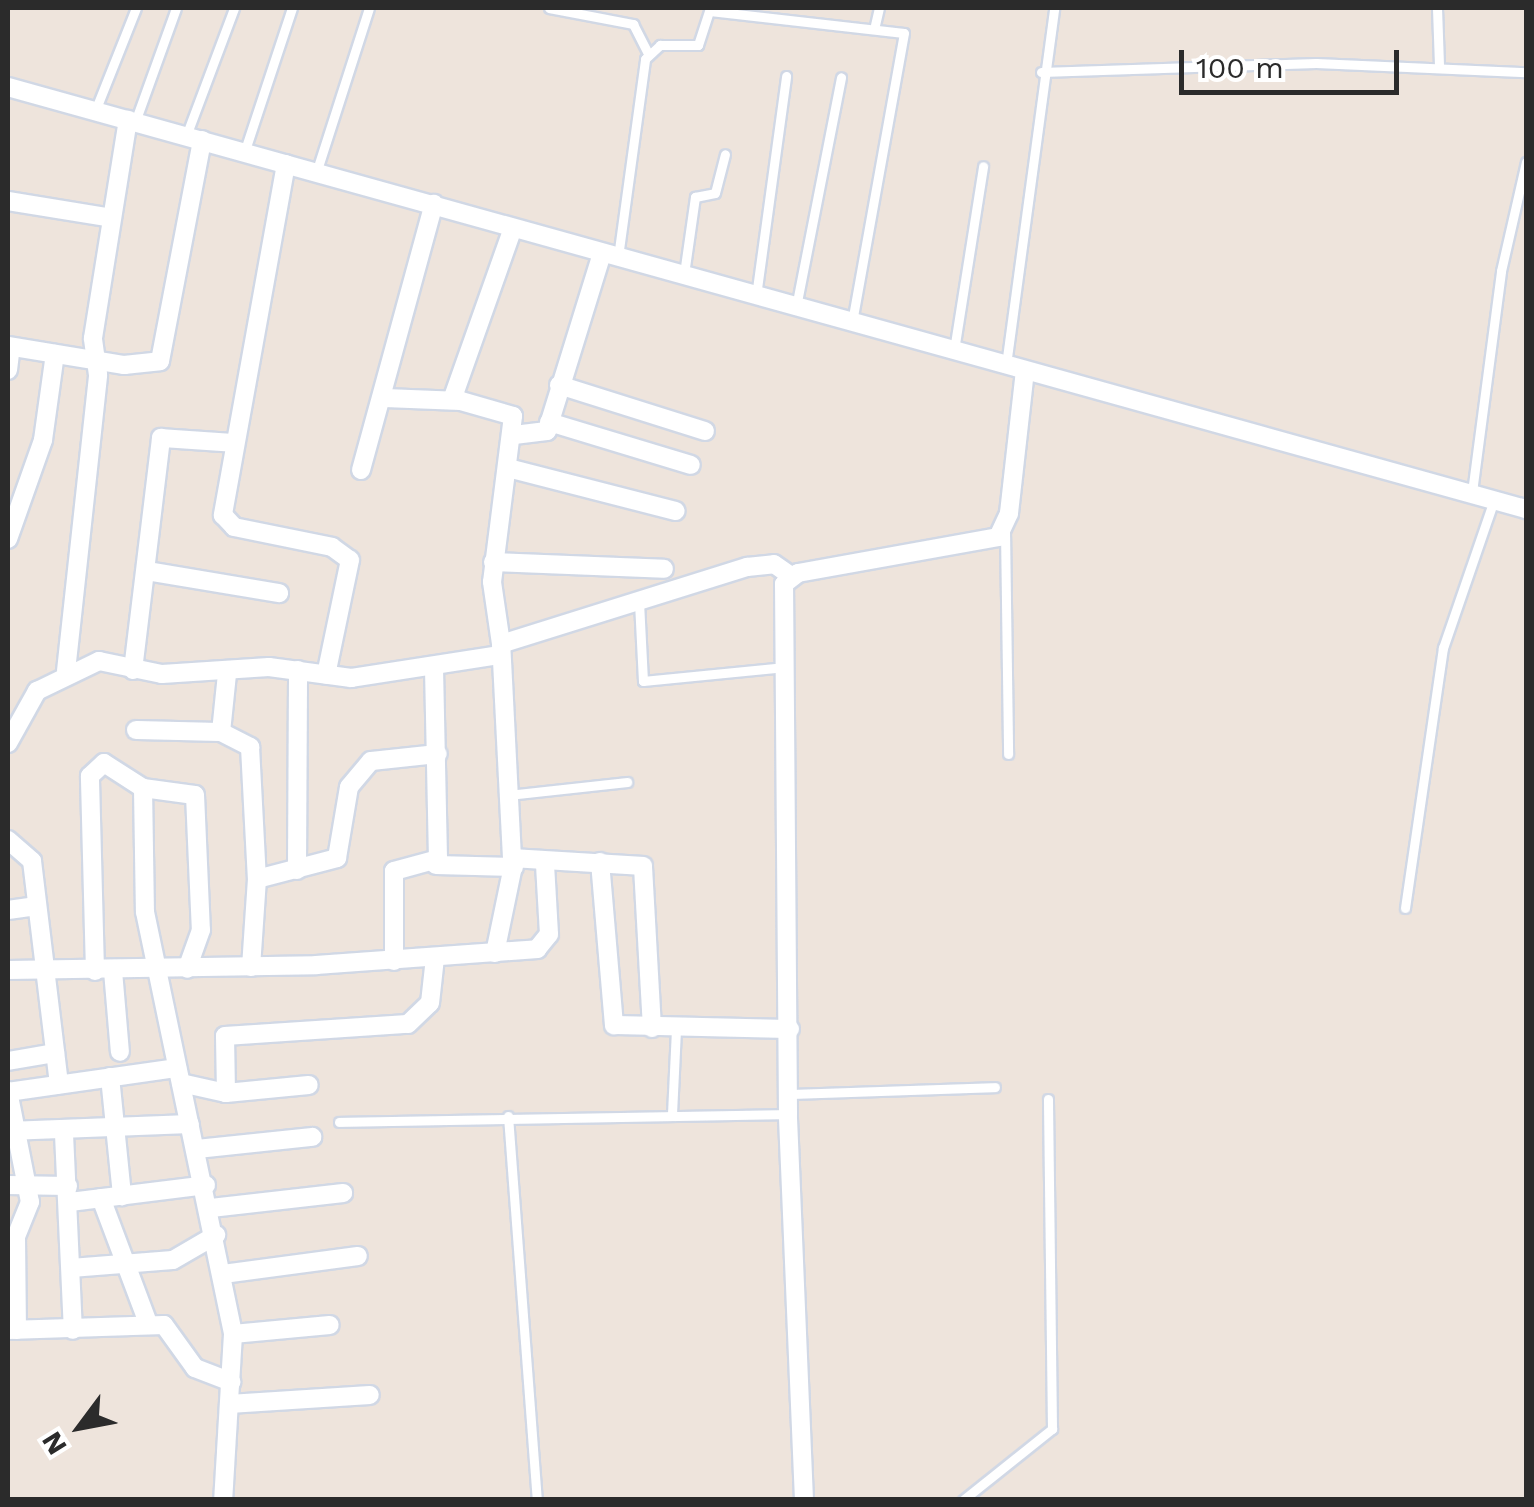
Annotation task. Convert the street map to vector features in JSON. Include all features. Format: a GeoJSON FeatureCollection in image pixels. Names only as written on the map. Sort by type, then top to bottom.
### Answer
{"type":"FeatureCollection","features":[{"type":"Feature","properties":{"kind":"street"},"geometry":{"type":"LineString","coordinates":[[8,87],[1526,508]]}},
{"type":"Feature","properties":{"kind":"street"},"geometry":{"type":"LineString","coordinates":[[66,671],[112,218],[132,121]]}},
{"type":"Feature","properties":{"kind":"street"},"geometry":{"type":"LineString","coordinates":[[8,370],[9,347],[98,361],[160,361],[194,138]]}},
{"type":"Feature","properties":{"kind":"street"},"geometry":{"type":"LineString","coordinates":[[286,164],[224,522],[332,547],[350,560],[326,674]]}},
{"type":"Feature","properties":{"kind":"street"},"geometry":{"type":"LineString","coordinates":[[8,201],[112,218]]}},
{"type":"Feature","properties":{"kind":"street"},"geometry":{"type":"LineString","coordinates":[[362,470],[434,204]]}},
{"type":"Feature","properties":{"kind":"street"},"geometry":{"type":"LineString","coordinates":[[452,400],[513,228]]}},
{"type":"Feature","properties":{"kind":"street"},"geometry":{"type":"LineString","coordinates":[[514,435],[537,439],[549,422],[559,385],[610,255]]}},
{"type":"Feature","properties":{"kind":"street"},"geometry":{"type":"LineString","coordinates":[[8,539],[43,440],[55,354]]}},
{"type":"Feature","properties":{"kind":"street"},"geometry":{"type":"LineString","coordinates":[[8,742],[15,709],[66,671],[99,661],[133,670],[226,674],[298,670],[326,674],[434,667],[764,564],[791,576],[976,547],[1005,527],[1025,371]]}},
{"type":"Feature","properties":{"kind":"street"},"geometry":{"type":"LineString","coordinates":[[559,385],[704,431]]}},
{"type":"Feature","properties":{"kind":"street"},"geometry":{"type":"LineString","coordinates":[[384,398],[452,400],[508,412],[514,435],[493,562],[491,618],[500,649],[514,864],[495,953]]}},
{"type":"Feature","properties":{"kind":"street"},"geometry":{"type":"LineString","coordinates":[[549,422],[691,465]]}},
{"type":"Feature","properties":{"kind":"street"},"geometry":{"type":"LineString","coordinates":[[133,670],[161,438],[235,443]]}},
{"type":"Feature","properties":{"kind":"street"},"geometry":{"type":"LineString","coordinates":[[508,468],[676,512]]}},
{"type":"Feature","properties":{"kind":"street"},"geometry":{"type":"LineString","coordinates":[[493,562],[664,569]]}},
{"type":"Feature","properties":{"kind":"street"},"geometry":{"type":"LineString","coordinates":[[148,570],[279,593]]}},
{"type":"Feature","properties":{"kind":"street"},"geometry":{"type":"LineString","coordinates":[[791,576],[782,594],[788,1114],[804,1500]]}},
{"type":"Feature","properties":{"kind":"street"},"geometry":{"type":"LineString","coordinates":[[434,667],[438,754],[436,865]]}},
{"type":"Feature","properties":{"kind":"street"},"geometry":{"type":"LineString","coordinates":[[297,870],[298,670]]}},
{"type":"Feature","properties":{"kind":"street"},"geometry":{"type":"LineString","coordinates":[[222,732],[226,674]]}},
{"type":"Feature","properties":{"kind":"street"},"geometry":{"type":"LineString","coordinates":[[136,730],[222,732],[250,747],[257,879],[251,967]]}},
{"type":"Feature","properties":{"kind":"street"},"geometry":{"type":"LineString","coordinates":[[257,879],[327,865],[344,846],[356,772],[388,756],[438,754]]}},
{"type":"Feature","properties":{"kind":"street"},"geometry":{"type":"LineString","coordinates":[[120,1052],[104,971],[92,769],[104,763],[142,788],[195,795],[201,930],[187,970]]}},
{"type":"Feature","properties":{"kind":"street"},"geometry":{"type":"LineString","coordinates":[[142,788],[146,912],[211,1208],[233,1334],[223,1500]]}},
{"type":"Feature","properties":{"kind":"street"},"geometry":{"type":"LineString","coordinates":[[8,840],[28,852],[59,1084]]}},
{"type":"Feature","properties":{"kind":"street"},"geometry":{"type":"LineString","coordinates":[[600,862],[610,1014],[622,1028],[790,1029]]}},
{"type":"Feature","properties":{"kind":"street"},"geometry":{"type":"LineString","coordinates":[[394,960],[394,871],[436,865],[600,862],[644,866],[652,1028]]}},
{"type":"Feature","properties":{"kind":"street"},"geometry":{"type":"LineString","coordinates":[[8,970],[187,970],[495,953],[548,942],[545,864]]}},
{"type":"Feature","properties":{"kind":"street"},"geometry":{"type":"LineString","coordinates":[[8,910],[37,906]]}},
{"type":"Feature","properties":{"kind":"street"},"geometry":{"type":"LineString","coordinates":[[226,1094],[225,1036],[408,1024],[430,1003],[434,958]]}},
{"type":"Feature","properties":{"kind":"street"},"geometry":{"type":"LineString","coordinates":[[8,1061],[56,1053]]}},
{"type":"Feature","properties":{"kind":"street"},"geometry":{"type":"LineString","coordinates":[[231,1382],[196,1368],[174,1330],[148,1324],[11,1332],[16,1185],[8,1092],[110,1077],[179,1076],[226,1094],[309,1084]]}},
{"type":"Feature","properties":{"kind":"street"},"geometry":{"type":"LineString","coordinates":[[110,1077],[122,1196]]}},
{"type":"Feature","properties":{"kind":"street"},"geometry":{"type":"LineString","coordinates":[[9,1131],[117,1133],[190,1124]]}},
{"type":"Feature","properties":{"kind":"street"},"geometry":{"type":"LineString","coordinates":[[64,1134],[73,1330]]}},
{"type":"Feature","properties":{"kind":"street"},"geometry":{"type":"LineString","coordinates":[[197,1149],[312,1137]]}},
{"type":"Feature","properties":{"kind":"street"},"geometry":{"type":"LineString","coordinates":[[16,1185],[102,1198],[206,1185]]}},
{"type":"Feature","properties":{"kind":"street"},"geometry":{"type":"LineString","coordinates":[[211,1208],[343,1193]]}},
{"type":"Feature","properties":{"kind":"street"},"geometry":{"type":"LineString","coordinates":[[102,1198],[129,1263],[148,1324]]}},
{"type":"Feature","properties":{"kind":"street"},"geometry":{"type":"LineString","coordinates":[[72,1268],[187,1255],[216,1235]]}},
{"type":"Feature","properties":{"kind":"street"},"geometry":{"type":"LineString","coordinates":[[222,1274],[358,1256]]}},
{"type":"Feature","properties":{"kind":"street"},"geometry":{"type":"LineString","coordinates":[[233,1334],[330,1325]]}},
{"type":"Feature","properties":{"kind":"street"},"geometry":{"type":"LineString","coordinates":[[230,1404],[370,1395]]}},
{"type":"Feature","properties":{"kind":"lane"},"geometry":{"type":"LineString","coordinates":[[95,111],[136,8]]}},
{"type":"Feature","properties":{"kind":"lane"},"geometry":{"type":"LineString","coordinates":[[132,121],[176,8]]}},
{"type":"Feature","properties":{"kind":"lane"},"geometry":{"type":"LineString","coordinates":[[194,138],[234,8]]}},
{"type":"Feature","properties":{"kind":"lane"},"geometry":{"type":"LineString","coordinates":[[244,154],[292,8]]}},
{"type":"Feature","properties":{"kind":"lane"},"geometry":{"type":"LineString","coordinates":[[316,172],[370,8]]}},
{"type":"Feature","properties":{"kind":"lane"},"geometry":{"type":"LineString","coordinates":[[549,8],[634,24],[648,53],[610,255]]}},
{"type":"Feature","properties":{"kind":"lane"},"geometry":{"type":"LineString","coordinates":[[874,25],[879,8]]}},
{"type":"Feature","properties":{"kind":"lane"},"geometry":{"type":"LineString","coordinates":[[1006,365],[1024,282],[1042,72],[1054,8]]}},
{"type":"Feature","properties":{"kind":"lane"},"geometry":{"type":"LineString","coordinates":[[1437,8],[1439,64]]}},
{"type":"Feature","properties":{"kind":"lane"},"geometry":{"type":"LineString","coordinates":[[648,53],[698,46],[710,10],[874,25],[905,38],[852,322]]}},
{"type":"Feature","properties":{"kind":"lane"},"geometry":{"type":"LineString","coordinates":[[1042,72],[1439,64],[1526,72]]}},
{"type":"Feature","properties":{"kind":"lane"},"geometry":{"type":"LineString","coordinates":[[756,296],[786,76]]}},
{"type":"Feature","properties":{"kind":"lane"},"geometry":{"type":"LineString","coordinates":[[796,307],[841,77]]}},
{"type":"Feature","properties":{"kind":"lane"},"geometry":{"type":"LineString","coordinates":[[684,274],[694,197],[717,190],[725,154]]}},
{"type":"Feature","properties":{"kind":"lane"},"geometry":{"type":"LineString","coordinates":[[1472,492],[1501,271],[1526,162]]}},
{"type":"Feature","properties":{"kind":"lane"},"geometry":{"type":"LineString","coordinates":[[954,350],[983,166]]}},
{"type":"Feature","properties":{"kind":"lane"},"geometry":{"type":"LineString","coordinates":[[1406,908],[1443,648],[1494,500]]}},
{"type":"Feature","properties":{"kind":"lane"},"geometry":{"type":"LineString","coordinates":[[1005,527],[1008,754]]}},
{"type":"Feature","properties":{"kind":"lane"},"geometry":{"type":"LineString","coordinates":[[639,602],[643,681],[785,666]]}},
{"type":"Feature","properties":{"kind":"lane"},"geometry":{"type":"LineString","coordinates":[[508,795],[627,782]]}},
{"type":"Feature","properties":{"kind":"lane"},"geometry":{"type":"LineString","coordinates":[[672,1114],[676,1028]]}},
{"type":"Feature","properties":{"kind":"lane"},"geometry":{"type":"LineString","coordinates":[[788,1094],[995,1087]]}},
{"type":"Feature","properties":{"kind":"lane"},"geometry":{"type":"LineString","coordinates":[[963,1500],[1052,1428],[1048,1099]]}},
{"type":"Feature","properties":{"kind":"lane"},"geometry":{"type":"LineString","coordinates":[[339,1122],[788,1114]]}},
{"type":"Feature","properties":{"kind":"lane"},"geometry":{"type":"LineString","coordinates":[[508,1116],[537,1500]]}}]}
